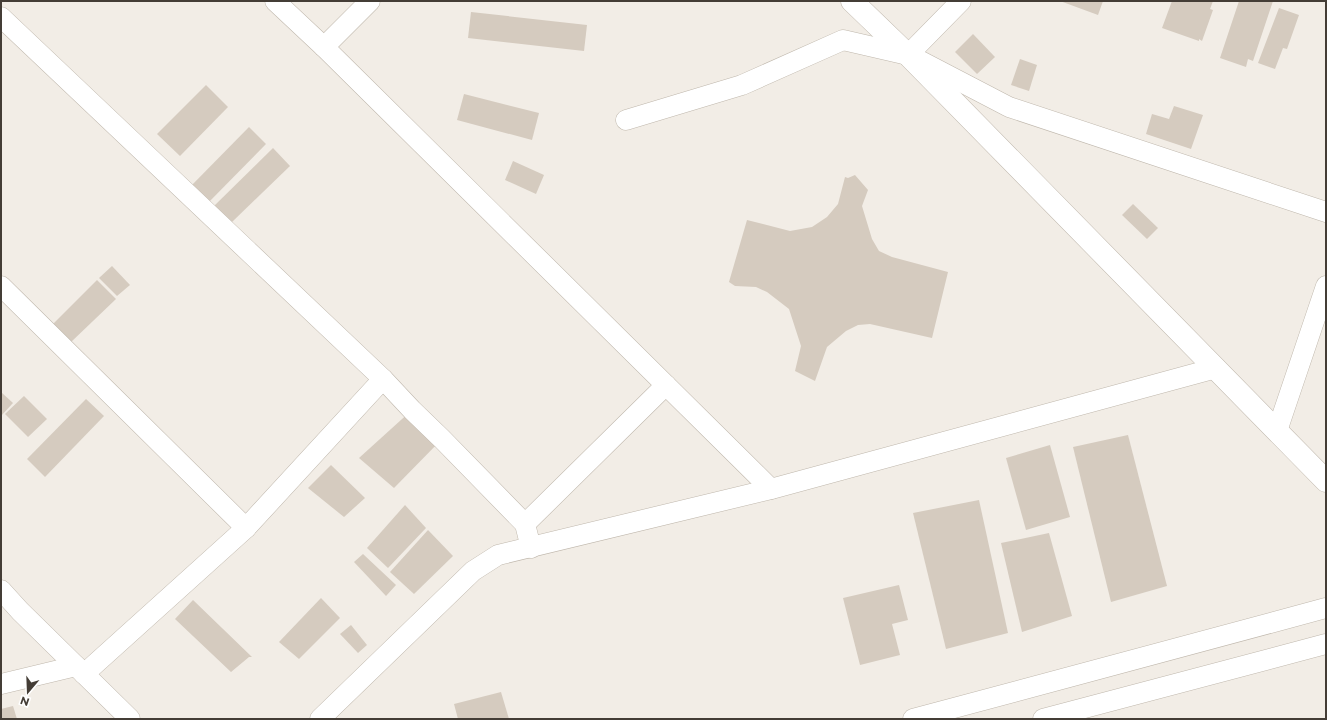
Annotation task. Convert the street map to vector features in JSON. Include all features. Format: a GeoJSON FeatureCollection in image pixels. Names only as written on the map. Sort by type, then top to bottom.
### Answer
{"type":"FeatureCollection","features":[{"type":"Feature","properties":{"kind":"street"},"geometry":{"type":"LineString","coordinates":[[276,1],[771,489]]}},
{"type":"Feature","properties":{"kind":"street"},"geometry":{"type":"LineString","coordinates":[[324,48],[370,1]]}},
{"type":"Feature","properties":{"kind":"street"},"geometry":{"type":"LineString","coordinates":[[852,1],[908,55],[1326,481]]}},
{"type":"Feature","properties":{"kind":"street"},"geometry":{"type":"LineString","coordinates":[[908,55],[961,1]]}},
{"type":"Feature","properties":{"kind":"street"},"geometry":{"type":"LineString","coordinates":[[1,17],[383,379],[525,524],[531,548]]}},
{"type":"Feature","properties":{"kind":"street"},"geometry":{"type":"LineString","coordinates":[[626,120],[742,85],[843,40],[908,55],[1009,107],[1326,212]]}},
{"type":"Feature","properties":{"kind":"street"},"geometry":{"type":"LineString","coordinates":[[1,286],[246,528]]}},
{"type":"Feature","properties":{"kind":"street"},"geometry":{"type":"LineString","coordinates":[[1277,430],[1326,286]]}},
{"type":"Feature","properties":{"kind":"street"},"geometry":{"type":"LineString","coordinates":[[320,719],[473,570],[498,556],[771,489],[1216,368]]}},
{"type":"Feature","properties":{"kind":"street"},"geometry":{"type":"LineString","coordinates":[[1,684],[80,670],[246,528],[383,379]]}},
{"type":"Feature","properties":{"kind":"street"},"geometry":{"type":"LineString","coordinates":[[525,524],[666,384]]}},
{"type":"Feature","properties":{"kind":"street"},"geometry":{"type":"LineString","coordinates":[[1,590],[20,611],[130,719]]}},
{"type":"Feature","properties":{"kind":"street"},"geometry":{"type":"LineString","coordinates":[[913,719],[1326,608]]}},
{"type":"Feature","properties":{"kind":"street"},"geometry":{"type":"LineString","coordinates":[[1043,719],[1326,644]]}},
{"type":"Feature","properties":{"kind":"building"},"geometry":{"type":"Polygon","coordinates":[[[1060,1],[1103,1],[1098,15],[1060,1]]]}},
{"type":"Feature","properties":{"kind":"building"},"geometry":{"type":"Polygon","coordinates":[[[1172,1],[1213,1],[1210,9],[1213,10],[1202,41],[1162,28],[1172,1]]]}},
{"type":"Feature","properties":{"kind":"building"},"geometry":{"type":"Polygon","coordinates":[[[1239,1],[1273,1],[1253,61],[1248,59],[1246,67],[1220,58],[1239,1]]]}},
{"type":"Feature","properties":{"kind":"building"},"geometry":{"type":"Polygon","coordinates":[[[1279,8],[1299,15],[1287,49],[1283,48],[1275,69],[1258,63],[1279,8]]]}},
{"type":"Feature","properties":{"kind":"building"},"geometry":{"type":"Polygon","coordinates":[[[471,12],[587,25],[584,51],[468,38],[471,12]]]}},
{"type":"Feature","properties":{"kind":"building"},"geometry":{"type":"Polygon","coordinates":[[[973,34],[995,57],[977,74],[955,52],[973,34]]]}},
{"type":"Feature","properties":{"kind":"building"},"geometry":{"type":"Polygon","coordinates":[[[1020,59],[1037,65],[1029,91],[1011,85],[1020,59]]]}},
{"type":"Feature","properties":{"kind":"building"},"geometry":{"type":"Polygon","coordinates":[[[206,85],[228,107],[180,156],[157,134],[206,85]]]}},
{"type":"Feature","properties":{"kind":"building"},"geometry":{"type":"Polygon","coordinates":[[[464,94],[539,113],[532,140],[457,120],[464,94]]]}},
{"type":"Feature","properties":{"kind":"building"},"geometry":{"type":"Polygon","coordinates":[[[1174,106],[1203,115],[1191,149],[1146,134],[1152,114],[1169,119],[1174,106]]]}},
{"type":"Feature","properties":{"kind":"building"},"geometry":{"type":"Polygon","coordinates":[[[249,127],[266,144],[207,204],[190,187],[249,127]]]}},
{"type":"Feature","properties":{"kind":"building"},"geometry":{"type":"Polygon","coordinates":[[[273,148],[290,166],[231,223],[214,206],[273,148]]]}},
{"type":"Feature","properties":{"kind":"building"},"geometry":{"type":"Polygon","coordinates":[[[513,161],[544,175],[536,194],[505,180],[513,161]]]}},
{"type":"Feature","properties":{"kind":"building"},"geometry":{"type":"Polygon","coordinates":[[[855,175],[868,190],[862,206],[872,239],[879,251],[892,257],[948,272],[932,338],[870,324],[858,325],[846,331],[827,347],[815,381],[795,371],[801,346],[789,309],[767,292],[756,287],[735,286],[729,282],[747,220],[790,231],[812,227],[827,217],[838,204],[845,177],[848,178],[855,175]]]}},
{"type":"Feature","properties":{"kind":"building"},"geometry":{"type":"Polygon","coordinates":[[[1133,204],[1158,228],[1147,239],[1122,215],[1133,204]]]}},
{"type":"Feature","properties":{"kind":"building"},"geometry":{"type":"Polygon","coordinates":[[[112,266],[130,285],[117,296],[99,278],[112,266]]]}},
{"type":"Feature","properties":{"kind":"building"},"geometry":{"type":"Polygon","coordinates":[[[97,280],[116,299],[70,343],[52,325],[97,280]]]}},
{"type":"Feature","properties":{"kind":"building"},"geometry":{"type":"Polygon","coordinates":[[[1,392],[13,403],[1,416],[1,392]]]}},
{"type":"Feature","properties":{"kind":"building"},"geometry":{"type":"Polygon","coordinates":[[[24,396],[47,419],[28,437],[5,414],[24,396]]]}},
{"type":"Feature","properties":{"kind":"building"},"geometry":{"type":"Polygon","coordinates":[[[86,399],[104,416],[45,477],[27,459],[86,399]]]}},
{"type":"Feature","properties":{"kind":"building"},"geometry":{"type":"Polygon","coordinates":[[[412,410],[442,439],[394,488],[359,458],[412,410]]]}},
{"type":"Feature","properties":{"kind":"building"},"geometry":{"type":"Polygon","coordinates":[[[1128,435],[1167,586],[1111,602],[1073,447],[1128,435]]]}},
{"type":"Feature","properties":{"kind":"building"},"geometry":{"type":"Polygon","coordinates":[[[1050,445],[1070,517],[1026,530],[1006,458],[1050,445]]]}},
{"type":"Feature","properties":{"kind":"building"},"geometry":{"type":"Polygon","coordinates":[[[331,465],[365,498],[344,517],[308,488],[331,465]]]}},
{"type":"Feature","properties":{"kind":"building"},"geometry":{"type":"Polygon","coordinates":[[[979,500],[1008,633],[946,649],[913,513],[979,500]]]}},
{"type":"Feature","properties":{"kind":"building"},"geometry":{"type":"Polygon","coordinates":[[[405,505],[426,528],[388,568],[367,548],[405,505]]]}},
{"type":"Feature","properties":{"kind":"building"},"geometry":{"type":"Polygon","coordinates":[[[428,530],[453,556],[414,594],[390,572],[428,530]]]}},
{"type":"Feature","properties":{"kind":"building"},"geometry":{"type":"Polygon","coordinates":[[[1049,533],[1072,616],[1022,632],[1001,543],[1049,533]]]}},
{"type":"Feature","properties":{"kind":"building"},"geometry":{"type":"Polygon","coordinates":[[[363,554],[396,585],[386,596],[354,562],[363,554]]]}},
{"type":"Feature","properties":{"kind":"building"},"geometry":{"type":"Polygon","coordinates":[[[899,585],[908,620],[892,624],[900,655],[860,665],[843,598],[899,585]]]}},
{"type":"Feature","properties":{"kind":"building"},"geometry":{"type":"Polygon","coordinates":[[[321,598],[340,618],[299,659],[279,642],[321,598]]]}},
{"type":"Feature","properties":{"kind":"building"},"geometry":{"type":"Polygon","coordinates":[[[193,600],[252,657],[249,657],[231,672],[175,619],[193,600]]]}},
{"type":"Feature","properties":{"kind":"building"},"geometry":{"type":"Polygon","coordinates":[[[351,625],[367,645],[358,653],[340,634],[351,625]]]}},
{"type":"Feature","properties":{"kind":"building"},"geometry":{"type":"Polygon","coordinates":[[[501,692],[509,719],[458,719],[454,704],[501,692]]]}},
{"type":"Feature","properties":{"kind":"building"},"geometry":{"type":"Polygon","coordinates":[[[13,706],[17,719],[1,719],[1,709],[13,706]]]}}]}
